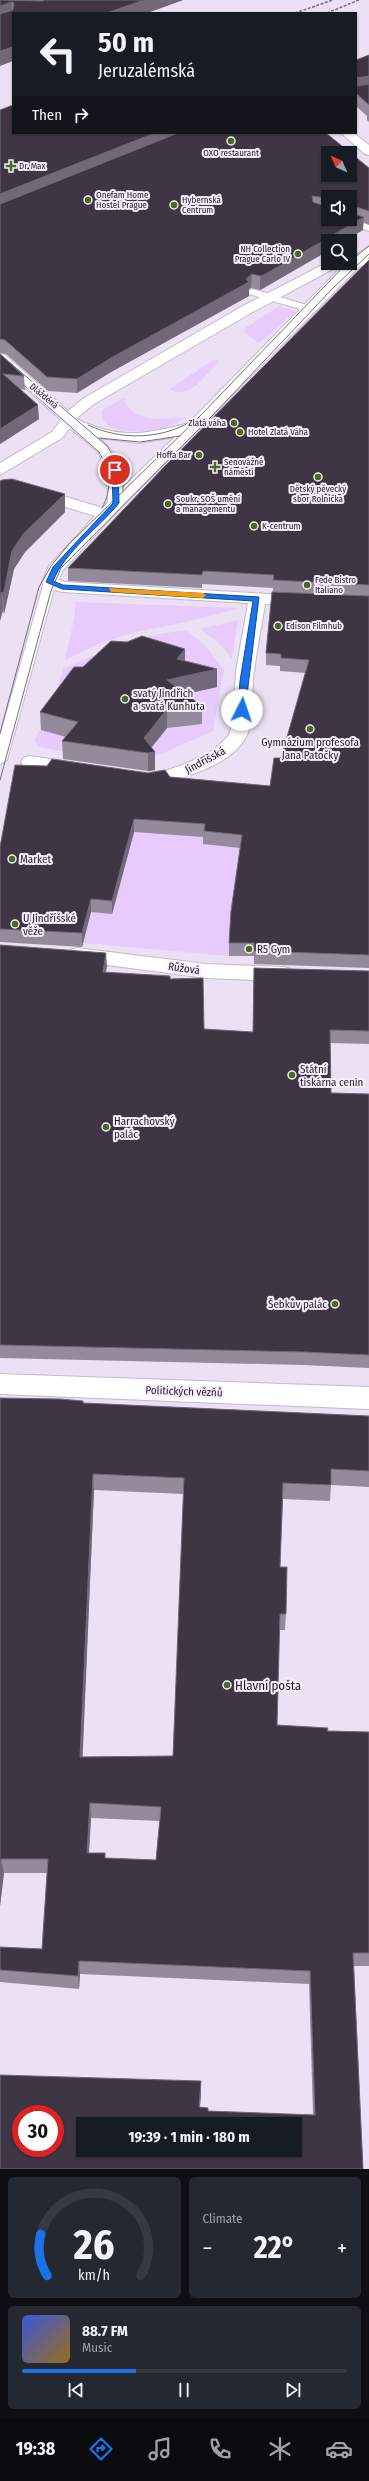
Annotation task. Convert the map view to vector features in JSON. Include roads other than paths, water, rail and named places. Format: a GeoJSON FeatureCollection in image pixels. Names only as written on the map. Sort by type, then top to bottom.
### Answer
{"type":"FeatureCollection","features":[{"type":"Feature","properties":{"kind":"street"},"geometry":{"type":"LineString","coordinates":[[348,134],[369,152]]}},
{"type":"Feature","properties":{"kind":"street"},"geometry":{"type":"LineString","coordinates":[[317,602],[62,587],[50,582],[55,569],[111,508],[194,427],[363,256]]}},
{"type":"Feature","properties":{"kind":"street"},"geometry":{"type":"LineString","coordinates":[[7,481],[57,435],[70,418],[89,401],[235,316],[273,298],[324,270]]}},
{"type":"Feature","properties":{"kind":"street","name":"Dlážděná"},"geometry":{"type":"LineString","coordinates":[[0,358],[70,418]]}},
{"type":"Feature","properties":{"kind":"street"},"geometry":{"type":"LineString","coordinates":[[70,418],[94,432],[126,439],[157,437],[194,427]]}},
{"type":"Feature","properties":{"kind":"street"},"geometry":{"type":"LineString","coordinates":[[70,418],[94,439],[111,460],[115,474],[111,508]]}},
{"type":"Feature","properties":{"kind":"street"},"geometry":{"type":"LineString","coordinates":[[7,481],[111,508]]}},
{"type":"Feature","properties":{"kind":"street","name":"Jindřišská"},"geometry":{"type":"LineString","coordinates":[[125,776],[148,779],[174,774],[214,758],[234,742],[241,724],[244,681],[257,599]]}},
{"type":"Feature","properties":{"kind":"street"},"geometry":{"type":"LineString","coordinates":[[30,762],[96,772]]}},
{"type":"Feature","properties":{"kind":"street","name":"Růžová"},"geometry":{"type":"LineString","coordinates":[[59,954],[100,956],[206,971],[307,974]]}},
{"type":"Feature","properties":{"kind":"street","name":"Politických vězňů"},"geometry":{"type":"LineString","coordinates":[[0,1384],[369,1398]]}},
{"type":"Feature","properties":{"kind":"lane"},"geometry":{"type":"LineString","coordinates":[[357,224],[369,228]]}},
{"type":"Feature","properties":{"kind":"lane"},"geometry":{"type":"LineString","coordinates":[[252,292],[310,309]]}},
{"type":"Feature","properties":{"kind":"lane"},"geometry":{"type":"LineString","coordinates":[[0,760],[50,582]]}},
{"type":"Feature","properties":{"kind":"tram line"},"geometry":{"type":"LineString","coordinates":[[357,255],[369,246]]}},
{"type":"Feature","properties":{"kind":"tram line"},"geometry":{"type":"LineString","coordinates":[[0,780],[51,591],[61,568],[212,416],[334,287],[369,254]]}},
{"type":"Feature","properties":{"kind":"tram line"},"geometry":{"type":"LineString","coordinates":[[179,436],[340,270]]}},
{"type":"Feature","properties":{"kind":"tram line"},"geometry":{"type":"LineString","coordinates":[[0,354],[107,446],[123,471],[123,491]]}},
{"type":"Feature","properties":{"kind":"tram line"},"geometry":{"type":"LineString","coordinates":[[0,364],[99,452],[106,466],[109,480],[108,493],[102,508]]}},
{"type":"Feature","properties":{"kind":"tram line"},"geometry":{"type":"LineString","coordinates":[[88,425],[113,433],[139,436],[165,432],[190,422]]}},
{"type":"Feature","properties":{"kind":"tram line"},"geometry":{"type":"LineString","coordinates":[[99,438],[140,442],[179,436]]}},
{"type":"Feature","properties":{"kind":"tram line"},"geometry":{"type":"LineString","coordinates":[[123,491],[179,436]]}},
{"type":"Feature","properties":{"kind":"tram line"},"geometry":{"type":"LineString","coordinates":[[0,733],[39,587],[51,566],[69,544],[123,491]]}},
{"type":"Feature","properties":{"kind":"railway"},"geometry":{"type":"LineString","coordinates":[[298,12],[333,0]]}},
{"type":"Feature","properties":{"kind":"railway"},"geometry":{"type":"LineString","coordinates":[[329,12],[359,0]]}},
{"type":"Feature","properties":{"kind":"place","name":"OXO restaurant"},"geometry":{"type":"Point","coordinates":[231,141]}},
{"type":"Feature","properties":{"kind":"place","name":"Dr. Max"},"geometry":{"type":"Point","coordinates":[11,166]}},
{"type":"Feature","properties":{"kind":"place","name":"Onefam Home Hostel Prague"},"geometry":{"type":"Point","coordinates":[88,200]}},
{"type":"Feature","properties":{"kind":"place","name":"Hybernská Centrum"},"geometry":{"type":"Point","coordinates":[174,205]}},
{"type":"Feature","properties":{"kind":"place","name":"NH Collection Prague Carlo IV"},"geometry":{"type":"Point","coordinates":[298,254]}},
{"type":"Feature","properties":{"kind":"place","name":"Zlatá váha"},"geometry":{"type":"Point","coordinates":[234,423]}},
{"type":"Feature","properties":{"kind":"place","name":"Hotel Zlatá Váha"},"geometry":{"type":"Point","coordinates":[240,432]}},
{"type":"Feature","properties":{"kind":"place","name":"Hoffa Bar"},"geometry":{"type":"Point","coordinates":[199,455]}},
{"type":"Feature","properties":{"kind":"place","name":"Senovážné náměstí"},"geometry":{"type":"Point","coordinates":[215,467]}},
{"type":"Feature","properties":{"kind":"place","name":"Dětský pěvecký sbor Rolnička"},"geometry":{"type":"Point","coordinates":[318,477]}},
{"type":"Feature","properties":{"kind":"place","name":"Soukr. SOŠ umění a managementu"},"geometry":{"type":"Point","coordinates":[168,504]}},
{"type":"Feature","properties":{"kind":"place","name":"K-centrum"},"geometry":{"type":"Point","coordinates":[254,526]}},
{"type":"Feature","properties":{"kind":"place","name":"Fede Bistro Italiano"},"geometry":{"type":"Point","coordinates":[307,585]}},
{"type":"Feature","properties":{"kind":"place","name":"Edison Filmhub"},"geometry":{"type":"Point","coordinates":[278,626]}},
{"type":"Feature","properties":{"kind":"place","name":"svatý Jindřich a svatá Kunhuta"},"geometry":{"type":"Point","coordinates":[125,699]}},
{"type":"Feature","properties":{"kind":"place","name":"Gymnázium profesofa Jana Patočky"},"geometry":{"type":"Point","coordinates":[310,729]}},
{"type":"Feature","properties":{"kind":"place","name":"Market"},"geometry":{"type":"Point","coordinates":[12,859]}},
{"type":"Feature","properties":{"kind":"place","name":"U Jindříšské věže"},"geometry":{"type":"Point","coordinates":[15,924]}},
{"type":"Feature","properties":{"kind":"place","name":"R5 Gym"},"geometry":{"type":"Point","coordinates":[249,949]}},
{"type":"Feature","properties":{"kind":"place","name":"Státní tiskárna cenin"},"geometry":{"type":"Point","coordinates":[292,1075]}},
{"type":"Feature","properties":{"kind":"place","name":"Harrachovský palác"},"geometry":{"type":"Point","coordinates":[106,1127]}},
{"type":"Feature","properties":{"kind":"place","name":"Šebkův palác"},"geometry":{"type":"Point","coordinates":[335,1304]}},
{"type":"Feature","properties":{"kind":"place","name":"Hlavní pošta"},"geometry":{"type":"Point","coordinates":[227,1685]}}]}
